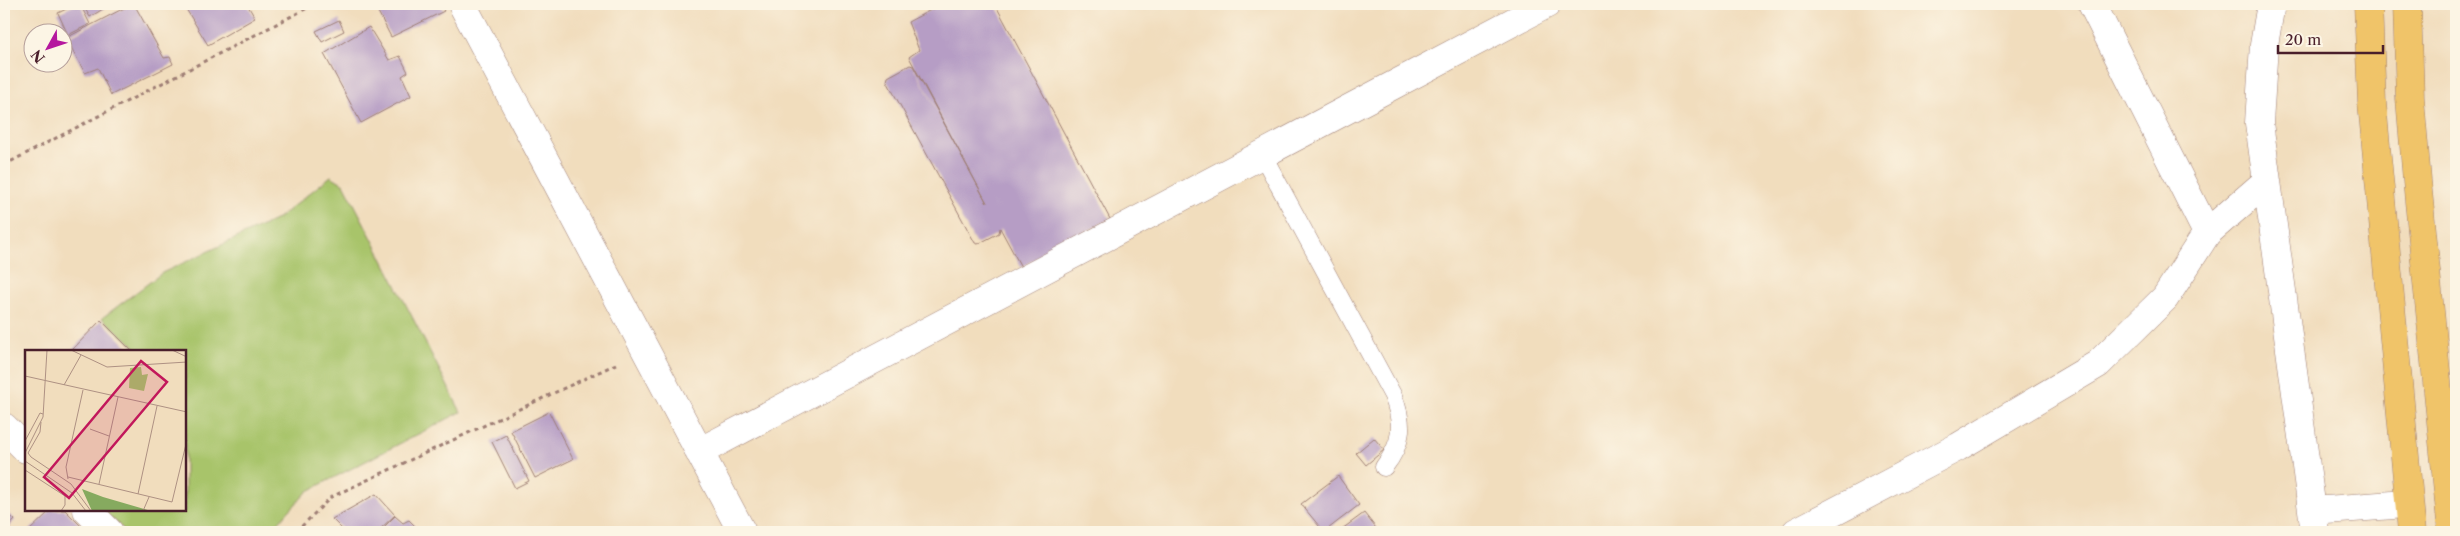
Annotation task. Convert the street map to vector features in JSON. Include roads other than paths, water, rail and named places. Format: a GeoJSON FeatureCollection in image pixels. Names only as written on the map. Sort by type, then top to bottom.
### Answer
{"type":"FeatureCollection","features":[{"type":"Feature","properties":{"kind":"highway"},"geometry":{"type":"LineString","coordinates":[[2368,4],[2373,112],[2412,532]]}},
{"type":"Feature","properties":{"kind":"highway"},"geometry":{"type":"LineString","coordinates":[[2407,4],[2410,98],[2417,181],[2452,532]]}},
{"type":"Feature","properties":{"kind":"street"},"geometry":{"type":"LineString","coordinates":[[462,4],[742,532]]}},
{"type":"Feature","properties":{"kind":"street"},"geometry":{"type":"LineString","coordinates":[[699,452],[1547,4]]}},
{"type":"Feature","properties":{"kind":"street"},"geometry":{"type":"LineString","coordinates":[[2092,4],[2207,233]]}},
{"type":"Feature","properties":{"kind":"street"},"geometry":{"type":"LineString","coordinates":[[2271,4],[2264,45],[2259,123],[2314,521],[2393,505]]}},
{"type":"Feature","properties":{"kind":"street"},"geometry":{"type":"LineString","coordinates":[[1796,532],[1958,447],[2098,364],[2165,298],[2207,233],[2267,181]]}},
{"type":"Feature","properties":{"kind":"street"},"geometry":{"type":"LineString","coordinates":[[4,427],[25,448]]}},
{"type":"Feature","properties":{"kind":"street"},"geometry":{"type":"LineString","coordinates":[[88,511],[109,532]]}},
{"type":"Feature","properties":{"kind":"lane"},"geometry":{"type":"LineString","coordinates":[[1262,154],[1392,396],[1400,415],[1400,434],[1392,457],[1384,467]]}},
{"type":"Feature","properties":{"kind":"tunnel"},"geometry":{"type":"LineString","coordinates":[[2393,505],[2456,501]]}}]}
